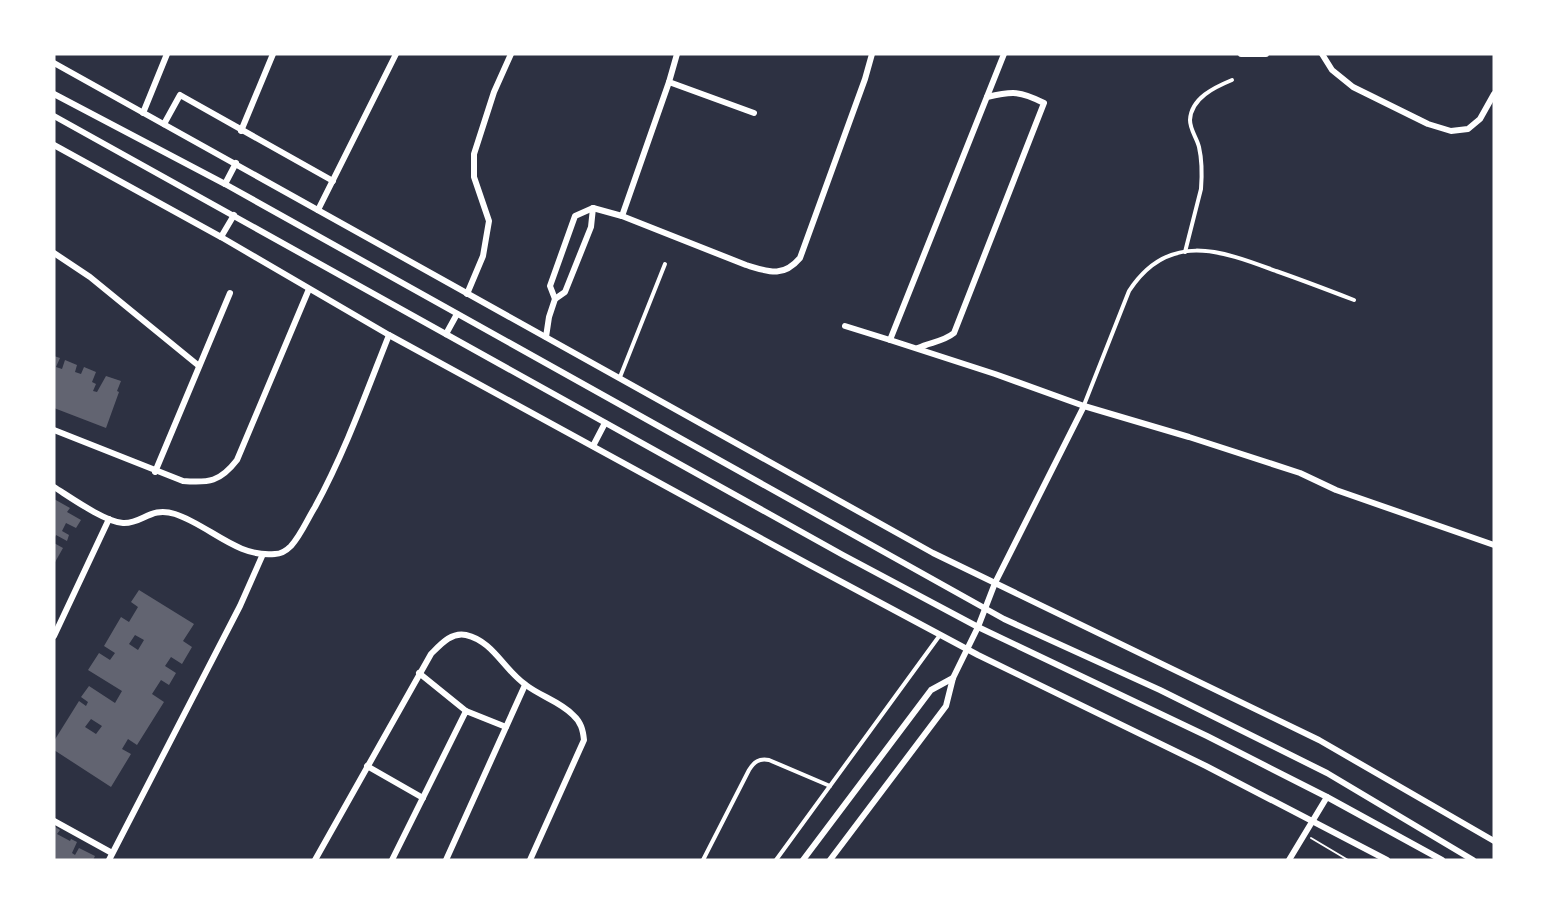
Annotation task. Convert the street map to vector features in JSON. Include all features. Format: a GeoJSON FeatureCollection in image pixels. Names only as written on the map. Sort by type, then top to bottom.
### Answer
{"type":"FeatureCollection","features":[{"type":"Feature","properties":{"kind":"street"},"geometry":{"type":"LineString","coordinates":[[143,113],[167,54]]}},
{"type":"Feature","properties":{"kind":"street"},"geometry":{"type":"LineString","coordinates":[[241,130],[273,54]]}},
{"type":"Feature","properties":{"kind":"street"},"geometry":{"type":"LineString","coordinates":[[318,210],[396,54]]}},
{"type":"Feature","properties":{"kind":"street"},"geometry":{"type":"LineString","coordinates":[[467,294],[483,256],[489,221],[474,177],[474,154],[494,92],[511,54]]}},
{"type":"Feature","properties":{"kind":"street"},"geometry":{"type":"LineString","coordinates":[[622,216],[677,54]]}},
{"type":"Feature","properties":{"kind":"street"},"geometry":{"type":"LineString","coordinates":[[555,299],[550,286],[575,216],[593,208],[622,216],[764,271],[781,272],[792,268],[800,258],[872,54]]}},
{"type":"Feature","properties":{"kind":"street"},"geometry":{"type":"LineString","coordinates":[[890,340],[1004,54]]}},
{"type":"Feature","properties":{"kind":"street"},"geometry":{"type":"LineString","coordinates":[[1241,54],[1266,54]]}},
{"type":"Feature","properties":{"kind":"street"},"geometry":{"type":"LineString","coordinates":[[1322,54],[1332,70],[1353,87],[1428,124],[1451,130],[1468,129],[1480,119],[1494,94]]}},
{"type":"Feature","properties":{"kind":"street"},"geometry":{"type":"LineString","coordinates":[[54,63],[912,542],[1310,736],[1494,840]]}},
{"type":"Feature","properties":{"kind":"street"},"geometry":{"type":"LineString","coordinates":[[669,82],[754,113]]}},
{"type":"Feature","properties":{"kind":"street"},"geometry":{"type":"LineString","coordinates":[[918,348],[927,343],[946,340],[954,333],[1044,103],[1029,96],[1011,92],[987,97]]}},
{"type":"Feature","properties":{"kind":"street"},"geometry":{"type":"LineString","coordinates":[[54,94],[225,184],[1004,619],[1160,690],[1327,773],[1473,860]]}},
{"type":"Feature","properties":{"kind":"street"},"geometry":{"type":"LineString","coordinates":[[164,124],[180,95],[333,181]]}},
{"type":"Feature","properties":{"kind":"street"},"geometry":{"type":"LineString","coordinates":[[54,116],[605,423],[978,627],[1207,736],[1327,797],[1442,860]]}},
{"type":"Feature","properties":{"kind":"street"},"geometry":{"type":"LineString","coordinates":[[54,145],[221,237],[389,335],[968,650],[1206,766],[1387,860]]}},
{"type":"Feature","properties":{"kind":"street"},"geometry":{"type":"LineString","coordinates":[[225,184],[236,163]]}},
{"type":"Feature","properties":{"kind":"street"},"geometry":{"type":"LineString","coordinates":[[546,337],[555,299],[565,292],[591,227],[593,208]]}},
{"type":"Feature","properties":{"kind":"street"},"geometry":{"type":"LineString","coordinates":[[221,237],[234,215]]}},
{"type":"Feature","properties":{"kind":"street"},"geometry":{"type":"LineString","coordinates":[[54,253],[90,277],[199,366]]}},
{"type":"Feature","properties":{"kind":"street"},"geometry":{"type":"LineString","coordinates":[[54,430],[155,472],[183,481],[200,483],[214,480],[227,473],[237,460],[309,289]]}},
{"type":"Feature","properties":{"kind":"street"},"geometry":{"type":"LineString","coordinates":[[155,472],[230,293]]}},
{"type":"Feature","properties":{"kind":"street"},"geometry":{"type":"LineString","coordinates":[[446,334],[457,314]]}},
{"type":"Feature","properties":{"kind":"street"},"geometry":{"type":"LineString","coordinates":[[845,326],[918,348],[1084,406],[1300,473],[1336,490],[1494,545]]}},
{"type":"Feature","properties":{"kind":"street"},"geometry":{"type":"LineString","coordinates":[[54,487],[109,519],[121,523],[131,522],[153,512],[165,511],[185,518],[244,550],[278,554],[289,548],[301,532],[339,459],[389,335]]}},
{"type":"Feature","properties":{"kind":"street"},"geometry":{"type":"LineString","coordinates":[[830,860],[946,706],[953,678],[968,650],[995,583],[1084,406]]}},
{"type":"Feature","properties":{"kind":"street"},"geometry":{"type":"LineString","coordinates":[[593,446],[605,423]]}},
{"type":"Feature","properties":{"kind":"street"},"geometry":{"type":"LineString","coordinates":[[54,636],[109,519]]}},
{"type":"Feature","properties":{"kind":"street"},"geometry":{"type":"LineString","coordinates":[[54,821],[110,857],[240,606],[263,554]]}},
{"type":"Feature","properties":{"kind":"street"},"geometry":{"type":"LineString","coordinates":[[319,859],[367,766],[431,654],[448,638],[463,634],[479,639],[525,685],[573,714],[582,727],[584,740],[530,860]]}},
{"type":"Feature","properties":{"kind":"street"},"geometry":{"type":"LineString","coordinates":[[419,673],[466,711],[506,727]]}},
{"type":"Feature","properties":{"kind":"street"},"geometry":{"type":"LineString","coordinates":[[802,860],[931,690],[953,678]]}},
{"type":"Feature","properties":{"kind":"street"},"geometry":{"type":"LineString","coordinates":[[446,860],[525,685]]}},
{"type":"Feature","properties":{"kind":"street"},"geometry":{"type":"LineString","coordinates":[[392,860],[466,711]]}},
{"type":"Feature","properties":{"kind":"street"},"geometry":{"type":"LineString","coordinates":[[367,766],[423,798]]}},
{"type":"Feature","properties":{"kind":"street"},"geometry":{"type":"LineString","coordinates":[[1289,860],[1327,797]]}},
{"type":"Feature","properties":{"kind":"lane"},"geometry":{"type":"LineString","coordinates":[[1185,252],[1202,178],[1199,148],[1190,120],[1198,101],[1207,92],[1232,80]]}},
{"type":"Feature","properties":{"kind":"lane"},"geometry":{"type":"LineString","coordinates":[[1084,406],[1129,291],[1140,274],[1168,256],[1200,249],[1241,258],[1354,300]]}},
{"type":"Feature","properties":{"kind":"lane"},"geometry":{"type":"LineString","coordinates":[[620,378],[665,264]]}},
{"type":"Feature","properties":{"kind":"lane"},"geometry":{"type":"LineString","coordinates":[[776,860],[941,635]]}},
{"type":"Feature","properties":{"kind":"lane"},"geometry":{"type":"LineString","coordinates":[[703,860],[754,762],[762,759],[769,760],[830,786]]}},
{"type":"Feature","properties":{"kind":"path"},"geometry":{"type":"LineString","coordinates":[[1311,838],[1347,860]]}},
{"type":"Feature","properties":{"kind":"building"},"geometry":{"type":"Polygon","coordinates":[[[54,356],[60,358],[56,367],[62,369],[65,360],[77,365],[75,372],[81,374],[84,367],[96,372],[92,382],[96,384],[93,391],[97,392],[106,376],[121,381],[106,428],[54,408],[54,356]]]}},
{"type":"Feature","properties":{"kind":"building"},"geometry":{"type":"Polygon","coordinates":[[[54,499],[70,508],[67,512],[81,520],[76,528],[66,523],[62,531],[69,535],[67,541],[56,535],[54,539],[54,499]]]}},
{"type":"Feature","properties":{"kind":"building"},"geometry":{"type":"Polygon","coordinates":[[[54,543],[63,548],[54,564],[54,543]]]}},
{"type":"Feature","properties":{"kind":"building"},"geometry":{"type":"Polygon","coordinates":[[[139,590],[194,624],[183,641],[192,647],[182,664],[171,657],[165,666],[176,673],[169,685],[161,680],[152,694],[164,702],[137,745],[128,739],[122,749],[131,754],[111,787],[54,750],[54,741],[79,701],[86,706],[88,702],[81,697],[89,686],[115,703],[122,691],[88,670],[99,653],[110,660],[115,653],[104,646],[121,617],[129,622],[138,607],[131,602],[139,590]],[[135,635],[129,644],[138,650],[144,640],[135,635]],[[91,719],[85,727],[96,734],[102,726],[91,719]]]}},
{"type":"Feature","properties":{"kind":"building"},"geometry":{"type":"Polygon","coordinates":[[[54,826],[60,830],[57,834],[77,842],[72,853],[75,855],[79,848],[95,856],[93,860],[54,860],[54,826]]]}}]}
